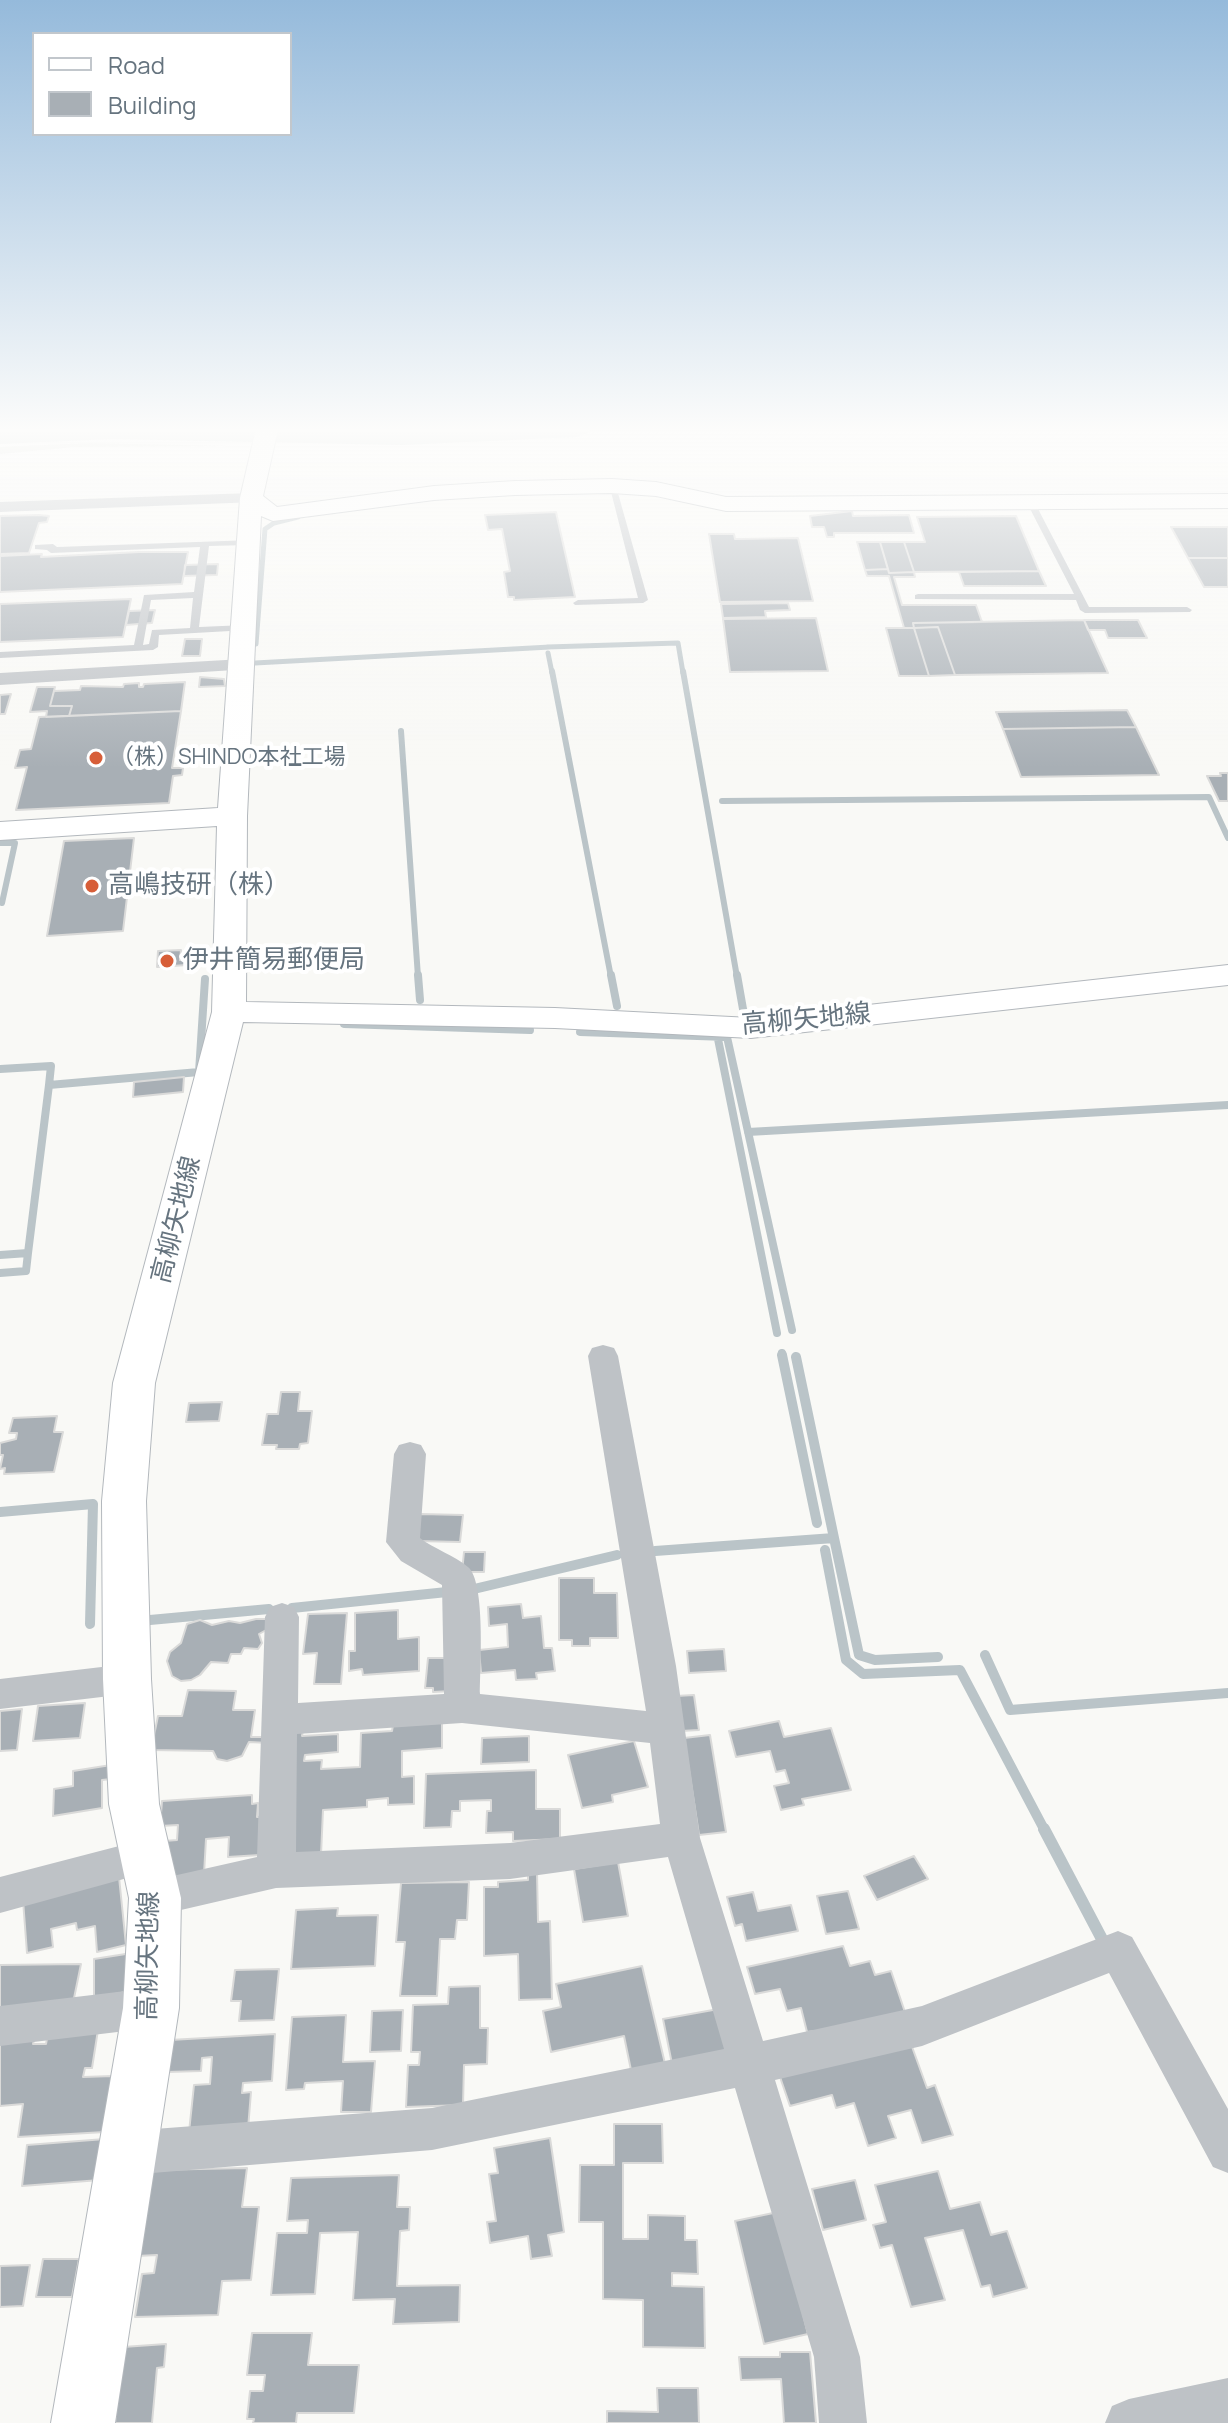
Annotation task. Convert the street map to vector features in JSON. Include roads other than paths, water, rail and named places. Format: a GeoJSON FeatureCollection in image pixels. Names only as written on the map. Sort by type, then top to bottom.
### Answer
{"type":"FeatureCollection","features":[{"type":"Feature","properties":{"kind":"street"},"geometry":{"type":"LineString","coordinates":[[229,1012],[232,816],[249,542]]}},
{"type":"Feature","properties":{"kind":"street"},"geometry":{"type":"LineString","coordinates":[[0,679],[243,665]]}},
{"type":"Feature","properties":{"kind":"street"},"geometry":{"type":"LineString","coordinates":[[0,831],[232,816]]}},
{"type":"Feature","properties":{"kind":"street","name":"高柳矢地線"},"geometry":{"type":"LineString","coordinates":[[83,2423],[151,2008],[150,1878],[134,1804],[127,1679],[124,1501],[134,1383],[229,1012],[555,1018],[751,1028],[1228,975]]}},
{"type":"Feature","properties":{"kind":"street"},"geometry":{"type":"LineString","coordinates":[[603,1356],[666,1729],[681,1838],[837,2357],[843,2423]]}},
{"type":"Feature","properties":{"kind":"street"},"geometry":{"type":"LineString","coordinates":[[410,1454],[403,1542],[409,1551],[433,1561],[458,1578],[462,1621],[462,1708]]}},
{"type":"Feature","properties":{"kind":"street"},"geometry":{"type":"LineString","coordinates":[[276,1870],[282,1617]]}},
{"type":"Feature","properties":{"kind":"street"},"geometry":{"type":"LineString","coordinates":[[0,1694],[127,1679]]}},
{"type":"Feature","properties":{"kind":"street"},"geometry":{"type":"LineString","coordinates":[[280,1720],[462,1708],[666,1729]]}},
{"type":"Feature","properties":{"kind":"street"},"geometry":{"type":"LineString","coordinates":[[0,1895],[150,1878],[510,1861],[681,1838]]}},
{"type":"Feature","properties":{"kind":"street"},"geometry":{"type":"LineString","coordinates":[[128,2153],[432,2129],[749,2065],[922,2026],[1118,1950],[1228,2152]]}},
{"type":"Feature","properties":{"kind":"street"},"geometry":{"type":"LineString","coordinates":[[0,2026],[151,2008]]}},
{"type":"Feature","properties":{"kind":"street"},"geometry":{"type":"LineString","coordinates":[[1129,2423],[1228,2401]]}},
{"type":"Feature","properties":{"kind":"lane"},"geometry":{"type":"LineString","coordinates":[[38,547],[53,547],[51,550],[247,542]]}},
{"type":"Feature","properties":{"kind":"lane"},"geometry":{"type":"LineString","coordinates":[[578,603],[643,600],[627,542]]}},
{"type":"Feature","properties":{"kind":"lane"},"geometry":{"type":"LineString","coordinates":[[1051,542],[1085,610],[1187,610]]}},
{"type":"Feature","properties":{"kind":"lane"},"geometry":{"type":"LineString","coordinates":[[194,630],[205,544]]}},
{"type":"Feature","properties":{"kind":"lane"},"geometry":{"type":"LineString","coordinates":[[138,648],[147,597],[198,595]]}},
{"type":"Feature","properties":{"kind":"lane"},"geometry":{"type":"LineString","coordinates":[[918,597],[1080,597]]}},
{"type":"Feature","properties":{"kind":"lane"},"geometry":{"type":"LineString","coordinates":[[0,655],[153,647],[155,632],[245,628]]}},
{"type":"Feature","properties":{"kind":"waterway"},"geometry":{"type":"LineString","coordinates":[[256,644],[264,542]]}},
{"type":"Feature","properties":{"kind":"waterway"},"geometry":{"type":"LineString","coordinates":[[547,647],[678,643],[683,673]]}},
{"type":"Feature","properties":{"kind":"waterway"},"geometry":{"type":"LineString","coordinates":[[255,663],[550,647]]}},
{"type":"Feature","properties":{"kind":"waterway"},"geometry":{"type":"LineString","coordinates":[[548,653],[552,673]]}},
{"type":"Feature","properties":{"kind":"waterway"},"geometry":{"type":"LineString","coordinates":[[552,671],[611,977]]}},
{"type":"Feature","properties":{"kind":"waterway"},"geometry":{"type":"LineString","coordinates":[[683,671],[737,977]]}},
{"type":"Feature","properties":{"kind":"waterway"},"geometry":{"type":"LineString","coordinates":[[401,731],[418,977]]}},
{"type":"Feature","properties":{"kind":"waterway"},"geometry":{"type":"LineString","coordinates":[[722,801],[1209,797],[1228,838]]}},
{"type":"Feature","properties":{"kind":"waterway"},"geometry":{"type":"LineString","coordinates":[[0,843],[15,843],[2,903]]}},
{"type":"Feature","properties":{"kind":"waterway"},"geometry":{"type":"LineString","coordinates":[[418,975],[420,1000]]}},
{"type":"Feature","properties":{"kind":"waterway"},"geometry":{"type":"LineString","coordinates":[[611,975],[617,1006]]}},
{"type":"Feature","properties":{"kind":"waterway"},"geometry":{"type":"LineString","coordinates":[[737,975],[743,1009]]}},
{"type":"Feature","properties":{"kind":"waterway"},"geometry":{"type":"LineString","coordinates":[[49,1085],[199,1072],[205,979]]}},
{"type":"Feature","properties":{"kind":"waterway"},"geometry":{"type":"LineString","coordinates":[[344,1024],[530,1030]]}},
{"type":"Feature","properties":{"kind":"waterway"},"geometry":{"type":"LineString","coordinates":[[580,1032],[727,1037],[748,1132]]}},
{"type":"Feature","properties":{"kind":"waterway"},"geometry":{"type":"LineString","coordinates":[[718,1039],[777,1333]]}},
{"type":"Feature","properties":{"kind":"waterway"},"geometry":{"type":"LineString","coordinates":[[0,1069],[51,1066],[49,1085]]}},
{"type":"Feature","properties":{"kind":"waterway"},"geometry":{"type":"LineString","coordinates":[[28,1253],[49,1085]]}},
{"type":"Feature","properties":{"kind":"waterway"},"geometry":{"type":"LineString","coordinates":[[748,1132],[1228,1105]]}},
{"type":"Feature","properties":{"kind":"waterway"},"geometry":{"type":"LineString","coordinates":[[748,1132],[792,1330]]}},
{"type":"Feature","properties":{"kind":"waterway"},"geometry":{"type":"LineString","coordinates":[[0,1255],[28,1253]]}},
{"type":"Feature","properties":{"kind":"waterway"},"geometry":{"type":"LineString","coordinates":[[0,1273],[26,1271],[28,1253]]}},
{"type":"Feature","properties":{"kind":"waterway"},"geometry":{"type":"LineString","coordinates":[[782,1353],[783,1357]]}},
{"type":"Feature","properties":{"kind":"waterway"},"geometry":{"type":"LineString","coordinates":[[782,1355],[817,1523]]}},
{"type":"Feature","properties":{"kind":"waterway"},"geometry":{"type":"LineString","coordinates":[[796,1357],[834,1538]]}},
{"type":"Feature","properties":{"kind":"waterway"},"geometry":{"type":"LineString","coordinates":[[0,1512],[93,1504],[90,1624]]}},
{"type":"Feature","properties":{"kind":"waterway"},"geometry":{"type":"LineString","coordinates":[[655,1551],[834,1538]]}},
{"type":"Feature","properties":{"kind":"waterway"},"geometry":{"type":"LineString","coordinates":[[834,1538],[859,1655],[875,1660],[938,1657]]}},
{"type":"Feature","properties":{"kind":"waterway"},"geometry":{"type":"LineString","coordinates":[[825,1550],[846,1660],[863,1674],[960,1670],[1045,1831]]}},
{"type":"Feature","properties":{"kind":"waterway"},"geometry":{"type":"LineString","coordinates":[[474,1589],[617,1555]]}},
{"type":"Feature","properties":{"kind":"waterway"},"geometry":{"type":"LineString","coordinates":[[292,1608],[447,1592]]}},
{"type":"Feature","properties":{"kind":"waterway"},"geometry":{"type":"LineString","coordinates":[[150,1620],[269,1609]]}},
{"type":"Feature","properties":{"kind":"waterway"},"geometry":{"type":"LineString","coordinates":[[985,1655],[1010,1710],[1228,1693]]}},
{"type":"Feature","properties":{"kind":"waterway"},"geometry":{"type":"LineString","coordinates":[[1044,1829],[1103,1941]]}},
{"type":"Feature","properties":{"kind":"place","name":"（株）SHINDO本社工場"},"geometry":{"type":"Point","coordinates":[96,758]}},
{"type":"Feature","properties":{"kind":"place","name":"高嶋技研（株）"},"geometry":{"type":"Point","coordinates":[92,886]}},
{"type":"Feature","properties":{"kind":"place","name":"伊井簡易郵便局"},"geometry":{"type":"Point","coordinates":[167,961]}}]}
